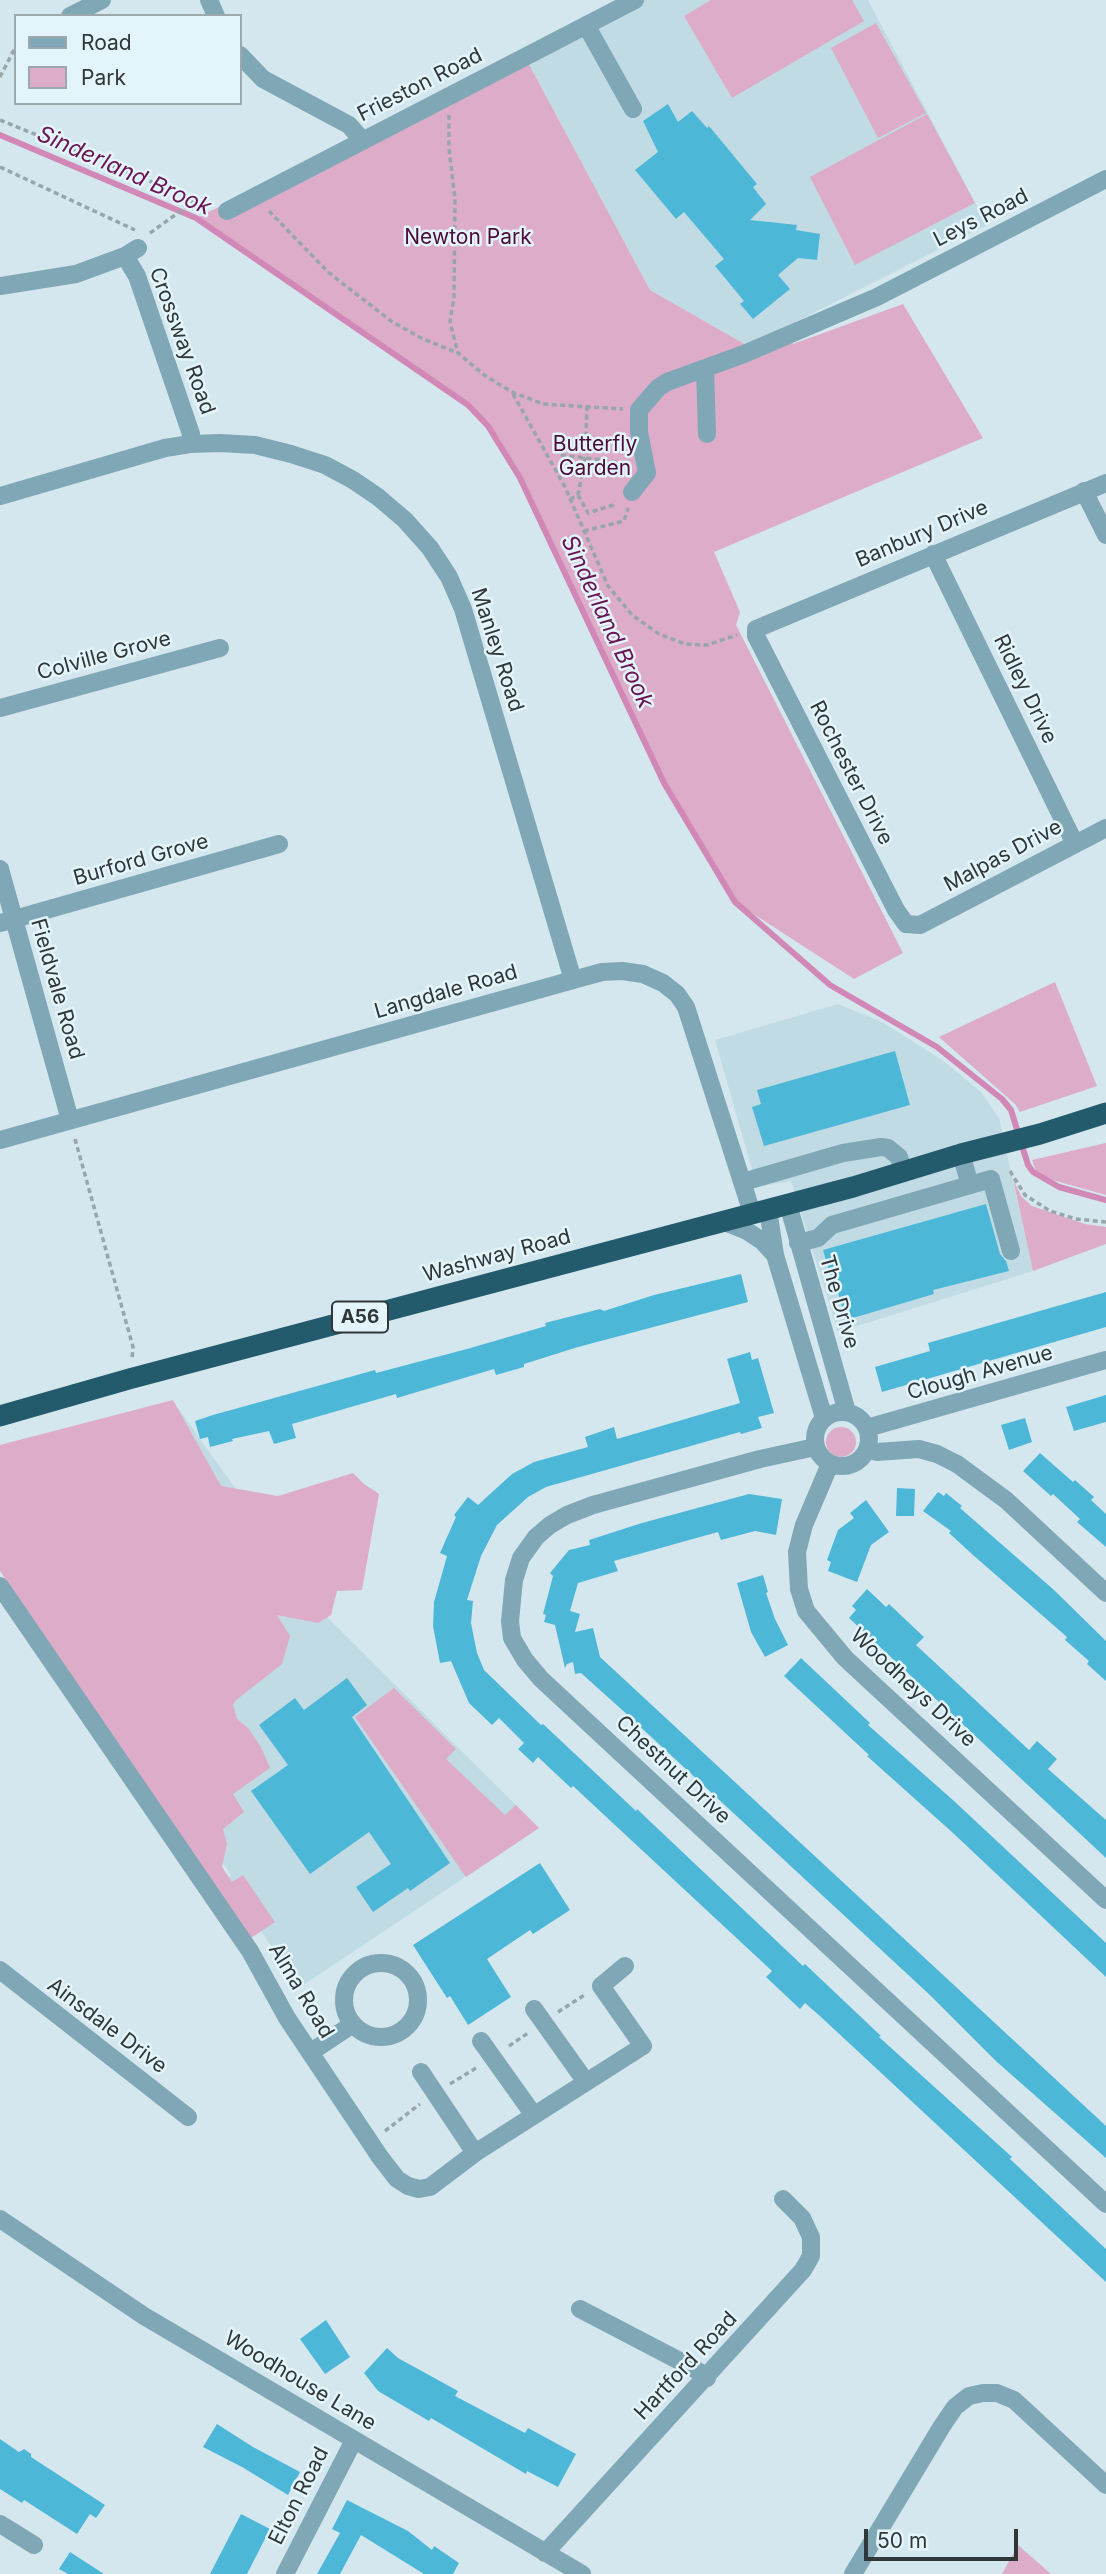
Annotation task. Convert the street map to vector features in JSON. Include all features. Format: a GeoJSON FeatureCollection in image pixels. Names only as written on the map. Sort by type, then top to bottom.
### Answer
{"type":"FeatureCollection","features":[{"type":"Feature","properties":{"kind":"highway","name":"A56"},"geometry":{"type":"LineString","coordinates":[[1004,1144],[1106,1113]]}},
{"type":"Feature","properties":{"kind":"highway","name":"Washway Road"},"geometry":{"type":"LineString","coordinates":[[0,1416],[1004,1144]]}},
{"type":"Feature","properties":{"kind":"street"},"geometry":{"type":"LineString","coordinates":[[74,14],[102,0]]}},
{"type":"Feature","properties":{"kind":"street","name":"Frieston Road"},"geometry":{"type":"LineString","coordinates":[[227,211],[635,0]]}},
{"type":"Feature","properties":{"kind":"street"},"geometry":{"type":"LineString","coordinates":[[586,25],[633,109]]}},
{"type":"Feature","properties":{"kind":"street"},"geometry":{"type":"LineString","coordinates":[[242,57],[263,79],[349,125],[363,141]]}},
{"type":"Feature","properties":{"kind":"street","name":"Leys Road"},"geometry":{"type":"LineString","coordinates":[[639,410],[658,388],[667,382],[744,354],[877,297],[1106,179]]}},
{"type":"Feature","properties":{"kind":"street"},"geometry":{"type":"LineString","coordinates":[[0,286],[20,285],[76,274],[136,246]]}},
{"type":"Feature","properties":{"kind":"street","name":"Crossway Road"},"geometry":{"type":"LineString","coordinates":[[136,246],[137,276],[191,434],[190,444]]}},
{"type":"Feature","properties":{"kind":"street"},"geometry":{"type":"LineString","coordinates":[[705,368],[707,434]]}},
{"type":"Feature","properties":{"kind":"street"},"geometry":{"type":"LineString","coordinates":[[624,494],[647,473],[639,432],[639,410]]}},
{"type":"Feature","properties":{"kind":"street","name":"Manley Road"},"geometry":{"type":"LineString","coordinates":[[0,496],[165,448],[190,444],[256,445],[325,465],[378,497],[405,520],[430,548],[449,578],[463,609],[573,980]]}},
{"type":"Feature","properties":{"kind":"street","name":"Banbury Drive"},"geometry":{"type":"LineString","coordinates":[[756,629],[1106,483]]}},
{"type":"Feature","properties":{"kind":"street"},"geometry":{"type":"LineString","coordinates":[[1084,491],[1106,535]]}},
{"type":"Feature","properties":{"kind":"street","name":"Ridley Drive"},"geometry":{"type":"LineString","coordinates":[[933,554],[1075,844]]}},
{"type":"Feature","properties":{"kind":"street","name":"Rochester Drive"},"geometry":{"type":"LineString","coordinates":[[756,629],[756,636],[896,910],[906,924],[920,925]]}},
{"type":"Feature","properties":{"kind":"street","name":"Colville Grove"},"geometry":{"type":"LineString","coordinates":[[0,708],[220,648]]}},
{"type":"Feature","properties":{"kind":"street","name":"Malpas Drive"},"geometry":{"type":"LineString","coordinates":[[920,925],[1106,828]]}},
{"type":"Feature","properties":{"kind":"street","name":"Burford Grove"},"geometry":{"type":"LineString","coordinates":[[7,921],[279,845]]}},
{"type":"Feature","properties":{"kind":"street","name":"Fieldvale Road"},"geometry":{"type":"LineString","coordinates":[[0,869],[7,921],[70,1120]]}},
{"type":"Feature","properties":{"kind":"street","name":"Langdale Road"},"geometry":{"type":"LineString","coordinates":[[0,1140],[602,972],[633,972],[663,983],[677,994],[687,1007],[743,1182],[770,1209]]}},
{"type":"Feature","properties":{"kind":"street"},"geometry":{"type":"LineString","coordinates":[[743,1182],[843,1153],[880,1147],[899,1157],[904,1173]]}},
{"type":"Feature","properties":{"kind":"street"},"geometry":{"type":"LineString","coordinates":[[961,1154],[970,1185]]}},
{"type":"Feature","properties":{"kind":"street"},"geometry":{"type":"LineString","coordinates":[[798,1243],[818,1238],[832,1225],[991,1179],[1011,1251]]}},
{"type":"Feature","properties":{"kind":"street"},"geometry":{"type":"LineString","coordinates":[[770,1209],[775,1255],[824,1418]]}},
{"type":"Feature","properties":{"kind":"street","name":"The Drive"},"geometry":{"type":"LineString","coordinates":[[770,1209],[798,1243],[847,1412]]}},
{"type":"Feature","properties":{"kind":"street"},"geometry":{"type":"LineString","coordinates":[[722,1222],[747,1231],[762,1241],[775,1255]]}},
{"type":"Feature","properties":{"kind":"street","name":"Clough Avenue"},"geometry":{"type":"LineString","coordinates":[[867,1428],[1106,1360]]}},
{"type":"Feature","properties":{"kind":"street"},"geometry":{"type":"LineString","coordinates":[[847,1412],[856,1415],[867,1428],[869,1436],[864,1455],[845,1466],[830,1464],[818,1454],[815,1431],[824,1418],[831,1413],[847,1412]]}},
{"type":"Feature","properties":{"kind":"street","name":"Chestnut Drive"},"geometry":{"type":"LineString","coordinates":[[815,1447],[593,1504],[567,1514],[536,1537],[521,1558],[514,1580],[510,1621],[512,1638],[541,1679],[1106,2204]]}},
{"type":"Feature","properties":{"kind":"street"},"geometry":{"type":"LineString","coordinates":[[867,1449],[877,1452],[919,1449],[957,1464],[1006,1500],[1106,1593]]}},
{"type":"Feature","properties":{"kind":"street","name":"Woodheys Drive"},"geometry":{"type":"LineString","coordinates":[[830,1464],[804,1525],[797,1552],[799,1589],[806,1611],[845,1658],[1106,1900]]}},
{"type":"Feature","properties":{"kind":"street","name":"Alma Road"},"geometry":{"type":"LineString","coordinates":[[0,1586],[250,1951],[287,2018],[380,2157],[397,2179],[408,2186],[419,2189],[430,2187],[533,2114],[643,2046],[601,1986],[625,1966]]}},
{"type":"Feature","properties":{"kind":"street"},"geometry":{"type":"LineString","coordinates":[[377,1963],[392,1964],[414,1981],[419,1997],[418,2009],[404,2030],[382,2038],[369,2036],[353,2024],[345,2010],[345,1993],[355,1973],[377,1963]]}},
{"type":"Feature","properties":{"kind":"street","name":"Ainsdale Drive"},"geometry":{"type":"LineString","coordinates":[[0,1970],[188,2117]]}},
{"type":"Feature","properties":{"kind":"street"},"geometry":{"type":"LineString","coordinates":[[534,2009],[586,2082]]}},
{"type":"Feature","properties":{"kind":"street"},"geometry":{"type":"LineString","coordinates":[[311,2052],[353,2024]]}},
{"type":"Feature","properties":{"kind":"street"},"geometry":{"type":"LineString","coordinates":[[481,2041],[533,2114]]}},
{"type":"Feature","properties":{"kind":"street"},"geometry":{"type":"LineString","coordinates":[[421,2072],[475,2153]]}},
{"type":"Feature","properties":{"kind":"street","name":"Hartford Road"},"geometry":{"type":"LineString","coordinates":[[545,2553],[803,2270],[811,2256],[811,2237],[802,2218],[783,2199]]}},
{"type":"Feature","properties":{"kind":"street","name":"Woodhouse Lane"},"geometry":{"type":"LineString","coordinates":[[0,2219],[144,2316],[545,2553],[570,2571]]}},
{"type":"Feature","properties":{"kind":"street"},"geometry":{"type":"LineString","coordinates":[[580,2309],[695,2369],[707,2378]]}},
{"type":"Feature","properties":{"kind":"street"},"geometry":{"type":"LineString","coordinates":[[853,2574],[942,2426],[955,2407],[969,2396],[997,2393],[1014,2400],[1106,2484]]}},
{"type":"Feature","properties":{"kind":"street","name":"Elton Road"},"geometry":{"type":"LineString","coordinates":[[285,2574],[354,2440]]}},
{"type":"Feature","properties":{"kind":"street"},"geometry":{"type":"LineString","coordinates":[[0,2524],[34,2545]]}},
{"type":"Feature","properties":{"kind":"path"},"geometry":{"type":"LineString","coordinates":[[0,77],[14,50]]}},
{"type":"Feature","properties":{"kind":"path"},"geometry":{"type":"LineString","coordinates":[[448,97],[449,149],[455,199],[454,297],[450,322],[458,353]]}},
{"type":"Feature","properties":{"kind":"path"},"geometry":{"type":"LineString","coordinates":[[0,120],[194,202],[136,246],[0,167]]}},
{"type":"Feature","properties":{"kind":"path"},"geometry":{"type":"LineString","coordinates":[[256,197],[328,272],[391,321],[423,339],[458,353],[484,375],[512,392],[543,404],[639,410]]}},
{"type":"Feature","properties":{"kind":"path"},"geometry":{"type":"LineString","coordinates":[[512,392],[570,499],[608,586],[632,615],[659,634],[685,644],[707,645],[756,629]]}},
{"type":"Feature","properties":{"kind":"path"},"geometry":{"type":"LineString","coordinates":[[587,407],[585,459],[578,495],[588,513],[613,505],[624,494]]}},
{"type":"Feature","properties":{"kind":"path"},"geometry":{"type":"LineString","coordinates":[[561,456],[624,461],[626,468]]}},
{"type":"Feature","properties":{"kind":"path"},"geometry":{"type":"LineString","coordinates":[[584,531],[624,521],[624,494]]}},
{"type":"Feature","properties":{"kind":"path"},"geometry":{"type":"LineString","coordinates":[[570,499],[578,495]]}},
{"type":"Feature","properties":{"kind":"path"},"geometry":{"type":"LineString","coordinates":[[70,1120],[133,1347],[129,1379]]}},
{"type":"Feature","properties":{"kind":"path"},"geometry":{"type":"LineString","coordinates":[[1004,1144],[1007,1167],[1025,1195],[1050,1211],[1076,1219],[1106,1222]]}},
{"type":"Feature","properties":{"kind":"shaded area"},"geometry":{"type":"Polygon","coordinates":[[[635,0],[868,0],[987,225],[748,346],[650,290],[525,57],[635,0]]]}},
{"type":"Feature","properties":{"kind":"shaded area"},"geometry":{"type":"Polygon","coordinates":[[[838,1004],[884,1023],[945,1062],[981,1092],[999,1118],[1033,1271],[838,1332],[791,1181],[757,1187],[715,1040],[838,1004]]]}},
{"type":"Feature","properties":{"kind":"shaded area"},"geometry":{"type":"Polygon","coordinates":[[[178,1408],[327,1617],[539,1828],[300,1987],[225,1880],[231,1875],[0,1540],[0,1453],[178,1408]]]}},
{"type":"Feature","properties":{"kind":"green space"},"geometry":{"type":"Polygon","coordinates":[[[711,0],[852,0],[864,21],[732,98],[684,16],[711,0]]]}},
{"type":"Feature","properties":{"kind":"green space"},"geometry":{"type":"Polygon","coordinates":[[[876,23],[926,113],[878,138],[831,48],[876,23]]]}},
{"type":"Feature","properties":{"kind":"green space","name":"Newton Park"},"geometry":{"type":"Polygon","coordinates":[[[525,57],[650,290],[748,346],[788,334],[793,344],[903,304],[983,438],[714,552],[740,612],[736,625],[903,953],[854,979],[735,902],[664,783],[520,478],[488,426],[468,405],[196,218],[525,57]]]}},
{"type":"Feature","properties":{"kind":"green space"},"geometry":{"type":"Polygon","coordinates":[[[927,114],[975,203],[855,265],[810,177],[927,114]]]}},
{"type":"Feature","properties":{"kind":"green space"},"geometry":{"type":"Polygon","coordinates":[[[1055,982],[1097,1086],[1020,1112],[1015,1104],[939,1037],[1055,982]]]}},
{"type":"Feature","properties":{"kind":"green space"},"geometry":{"type":"Polygon","coordinates":[[[1106,1143],[1106,1195],[1052,1180],[1036,1171],[1032,1160],[1106,1143]]]}},
{"type":"Feature","properties":{"kind":"green space"},"geometry":{"type":"Polygon","coordinates":[[[1013,1179],[1021,1196],[1032,1206],[1085,1224],[1106,1227],[1106,1244],[1033,1271],[1013,1179]]]}},
{"type":"Feature","properties":{"kind":"green space"},"geometry":{"type":"Polygon","coordinates":[[[173,1400],[221,1486],[278,1496],[353,1473],[379,1494],[362,1590],[337,1591],[331,1615],[318,1623],[277,1615],[290,1636],[282,1664],[233,1705],[237,1719],[248,1728],[261,1747],[270,1768],[233,1794],[244,1812],[223,1829],[227,1844],[222,1867],[232,1882],[243,1875],[275,1922],[251,1938],[0,1571],[0,1445],[173,1400]]]}},
{"type":"Feature","properties":{"kind":"green space"},"geometry":{"type":"Polygon","coordinates":[[[841,1427],[847,1428],[855,1436],[855,1448],[847,1456],[841,1457],[835,1456],[827,1448],[826,1442],[827,1436],[835,1428],[841,1427]]]}},
{"type":"Feature","properties":{"kind":"green space"},"geometry":{"type":"Polygon","coordinates":[[[394,1688],[456,1749],[446,1759],[505,1815],[516,1805],[539,1828],[466,1877],[355,1717],[394,1688]]]}},
{"type":"Feature","properties":{"kind":"green space"},"geometry":{"type":"Polygon","coordinates":[[[1018,2545],[1051,2574],[1002,2574],[1018,2545]]]}},
{"type":"Feature","properties":{"kind":"building"},"geometry":{"type":"Polygon","coordinates":[[[668,104],[678,122],[692,111],[707,128],[709,126],[757,184],[753,187],[766,204],[750,220],[797,225],[796,230],[820,234],[817,260],[798,258],[778,275],[790,289],[753,319],[740,304],[744,301],[715,266],[724,259],[684,212],[676,219],[635,170],[658,152],[643,121],[668,104]]]}},
{"type":"Feature","properties":{"kind":"building"},"geometry":{"type":"Polygon","coordinates":[[[895,1051],[910,1105],[764,1146],[752,1107],[761,1104],[757,1090],[895,1051]]]}},
{"type":"Feature","properties":{"kind":"building"},"geometry":{"type":"Polygon","coordinates":[[[986,1204],[1000,1254],[1009,1271],[933,1290],[934,1294],[846,1320],[823,1250],[986,1204]]]}},
{"type":"Feature","properties":{"kind":"building"},"geometry":{"type":"Polygon","coordinates":[[[741,1274],[748,1302],[578,1347],[496,1375],[494,1369],[397,1398],[396,1394],[292,1424],[296,1438],[274,1444],[269,1431],[210,1447],[208,1437],[200,1439],[195,1421],[213,1415],[375,1370],[376,1373],[467,1349],[546,1326],[545,1323],[600,1309],[604,1311],[654,1295],[741,1274]]]}},
{"type":"Feature","properties":{"kind":"building"},"geometry":{"type":"Polygon","coordinates":[[[1106,1292],[1106,1327],[882,1392],[875,1367],[930,1351],[928,1343],[1106,1292]]]}},
{"type":"Feature","properties":{"kind":"building"},"geometry":{"type":"Polygon","coordinates":[[[750,1352],[752,1360],[758,1358],[774,1413],[758,1417],[762,1428],[546,1487],[528,1497],[497,1525],[481,1556],[467,1600],[473,1601],[471,1623],[477,1653],[484,1670],[541,1725],[636,1811],[637,1809],[803,1966],[805,1964],[881,2036],[879,2037],[1012,2157],[1010,2159],[1106,2249],[1106,2282],[821,2017],[805,2003],[800,2009],[766,1977],[772,1971],[573,1786],[571,1788],[538,1757],[533,1763],[518,1749],[524,1743],[499,1718],[492,1725],[469,1703],[451,1661],[440,1663],[433,1626],[434,1602],[447,1556],[440,1553],[456,1517],[454,1515],[468,1497],[478,1505],[512,1474],[534,1462],[588,1447],[585,1437],[614,1427],[617,1439],[740,1403],[727,1359],[750,1352]]]}},
{"type":"Feature","properties":{"kind":"building"},"geometry":{"type":"Polygon","coordinates":[[[1106,1395],[1106,1422],[1074,1431],[1066,1407],[1106,1395]]]}},
{"type":"Feature","properties":{"kind":"building"},"geometry":{"type":"Polygon","coordinates":[[[1025,1418],[1032,1442],[1009,1450],[1001,1425],[1025,1418]]]}},
{"type":"Feature","properties":{"kind":"building"},"geometry":{"type":"Polygon","coordinates":[[[1040,1453],[1094,1497],[1091,1500],[1106,1514],[1106,1547],[1077,1522],[1080,1519],[1053,1494],[1051,1496],[1023,1471],[1040,1453]]]}},
{"type":"Feature","properties":{"kind":"building"},"geometry":{"type":"Polygon","coordinates":[[[897,1488],[915,1489],[914,1516],[896,1516],[897,1488]]]}},
{"type":"Feature","properties":{"kind":"building"},"geometry":{"type":"Polygon","coordinates":[[[938,1492],[944,1496],[946,1493],[962,1506],[960,1508],[1054,1590],[1106,1641],[1106,1681],[1087,1664],[1089,1661],[1065,1640],[1067,1637],[973,1555],[949,1533],[951,1531],[923,1511],[938,1492]]]}},
{"type":"Feature","properties":{"kind":"building"},"geometry":{"type":"Polygon","coordinates":[[[749,1494],[782,1499],[776,1535],[755,1531],[721,1540],[718,1532],[614,1561],[618,1571],[578,1583],[570,1611],[580,1614],[575,1632],[593,1628],[600,1657],[1106,2126],[1106,2158],[997,2062],[931,1996],[620,1708],[581,1673],[575,1674],[573,1662],[565,1668],[555,1625],[544,1622],[546,1615],[543,1614],[553,1576],[550,1573],[569,1550],[590,1545],[589,1540],[642,1523],[749,1494]]]}},
{"type":"Feature","properties":{"kind":"building"},"geometry":{"type":"Polygon","coordinates":[[[866,1500],[889,1532],[871,1545],[857,1582],[828,1571],[831,1562],[827,1560],[838,1530],[854,1518],[850,1513],[866,1500]]]}},
{"type":"Feature","properties":{"kind":"building"},"geometry":{"type":"Polygon","coordinates":[[[763,1575],[775,1619],[788,1645],[765,1657],[751,1632],[737,1583],[763,1575]]]}},
{"type":"Feature","properties":{"kind":"building"},"geometry":{"type":"Polygon","coordinates":[[[867,1589],[886,1607],[889,1604],[924,1637],[916,1645],[1029,1750],[1037,1741],[1057,1759],[1048,1769],[1106,1820],[1106,1858],[849,1618],[856,1610],[852,1606],[867,1589]]]}},
{"type":"Feature","properties":{"kind":"building"},"geometry":{"type":"Polygon","coordinates":[[[801,1658],[870,1723],[868,1725],[1106,1943],[1106,1977],[784,1676],[801,1658]]]}},
{"type":"Feature","properties":{"kind":"building"},"geometry":{"type":"Polygon","coordinates":[[[347,1678],[367,1705],[352,1717],[450,1863],[410,1891],[408,1888],[373,1912],[356,1887],[391,1864],[369,1832],[310,1874],[251,1791],[288,1765],[259,1725],[295,1698],[304,1710],[347,1678]]]}},
{"type":"Feature","properties":{"kind":"building"},"geometry":{"type":"Polygon","coordinates":[[[540,1863],[570,1910],[533,1934],[530,1930],[487,1959],[511,1997],[468,2025],[413,1945],[540,1863]]]}},
{"type":"Feature","properties":{"kind":"building"},"geometry":{"type":"Polygon","coordinates":[[[326,2320],[350,2357],[325,2374],[300,2339],[326,2320]]]}},
{"type":"Feature","properties":{"kind":"building"},"geometry":{"type":"Polygon","coordinates":[[[387,2348],[398,2358],[458,2391],[455,2396],[525,2433],[528,2428],[576,2454],[558,2487],[527,2471],[526,2474],[431,2418],[429,2421],[378,2391],[364,2373],[387,2348]]]}},
{"type":"Feature","properties":{"kind":"building"},"geometry":{"type":"Polygon","coordinates":[[[217,2424],[300,2472],[288,2495],[203,2447],[217,2424]]]}},
{"type":"Feature","properties":{"kind":"building"},"geometry":{"type":"Polygon","coordinates":[[[0,2439],[19,2452],[24,2449],[31,2457],[105,2505],[96,2518],[90,2514],[77,2534],[24,2500],[22,2503],[0,2489],[0,2439]]]}},
{"type":"Feature","properties":{"kind":"building"},"geometry":{"type":"Polygon","coordinates":[[[347,2500],[408,2531],[432,2550],[434,2546],[459,2563],[453,2574],[424,2574],[361,2535],[340,2574],[317,2574],[340,2533],[332,2529],[347,2500]]]}},
{"type":"Feature","properties":{"kind":"building"},"geometry":{"type":"Polygon","coordinates":[[[241,2514],[270,2529],[247,2574],[210,2574],[241,2514]]]}},
{"type":"Feature","properties":{"kind":"building"},"geometry":{"type":"Polygon","coordinates":[[[70,2552],[104,2574],[68,2574],[59,2569],[70,2552]]]}},
{"type":"Feature","properties":{"kind":"waterway","name":"Sinderland Brook"},"geometry":{"type":"LineString","coordinates":[[0,135],[196,218],[468,405],[488,426],[520,478],[664,783],[735,902],[830,985],[937,1047],[1002,1099],[1011,1110],[1028,1165],[1033,1172],[1059,1187],[1106,1200]]}},
{"type":"Feature","properties":{"kind":"park label","name":"Butterfly Garden"},"geometry":{"type":"Point","coordinates":[595,457]}}]}
